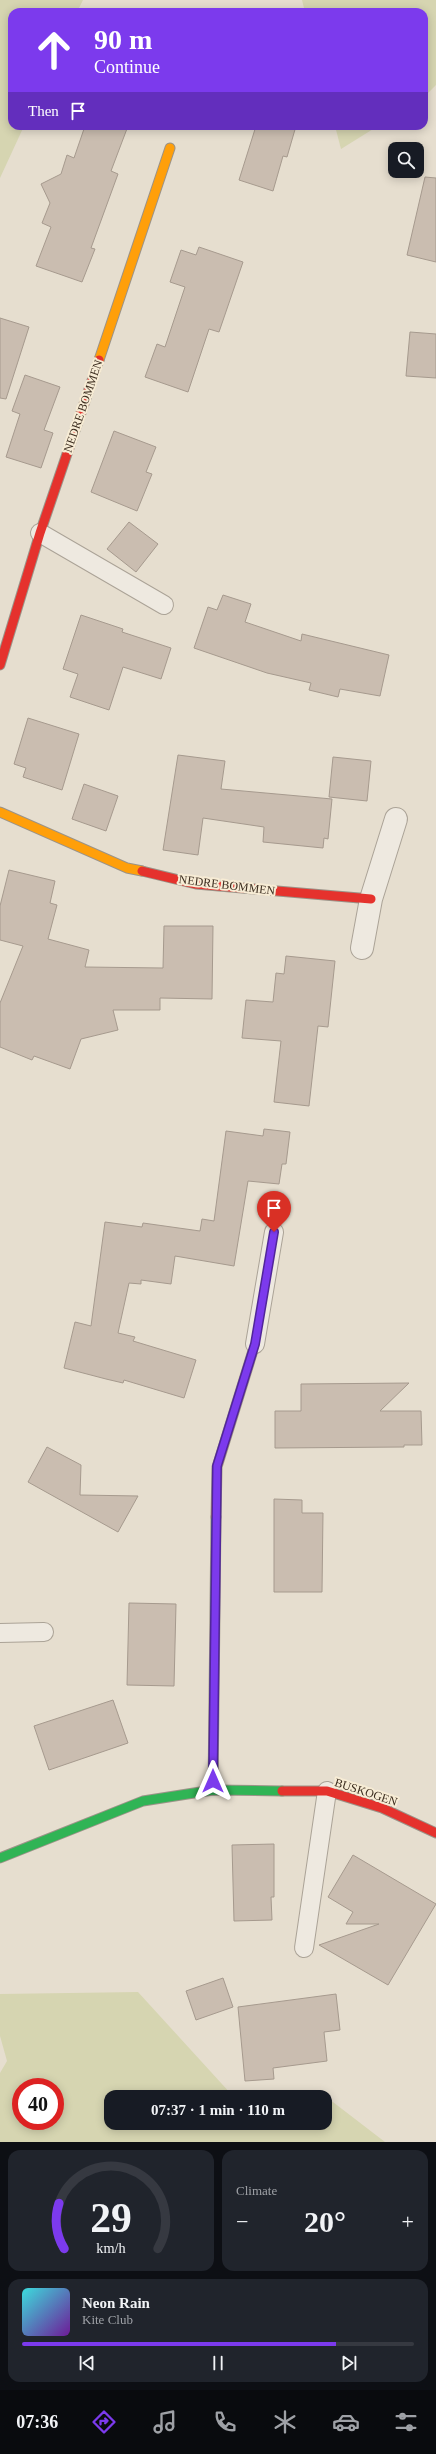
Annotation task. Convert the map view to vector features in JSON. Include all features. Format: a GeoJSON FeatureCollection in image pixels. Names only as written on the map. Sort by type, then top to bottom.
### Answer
{"type":"FeatureCollection","features":[{"type":"Feature","properties":{"kind":"street","name":"NEDRE BOMMEN"},"geometry":{"type":"LineString","coordinates":[[0,664],[40,533],[170,148]]}},
{"type":"Feature","properties":{"kind":"street","name":"NEDRE BOMMEN"},"geometry":{"type":"LineString","coordinates":[[0,812],[135,870],[196,884],[371,899]]}},
{"type":"Feature","properties":{"kind":"street"},"geometry":{"type":"LineString","coordinates":[[362,948],[371,899],[396,819]]}},
{"type":"Feature","properties":{"kind":"street"},"geometry":{"type":"LineString","coordinates":[[213,1790],[217,1466],[255,1344]]}},
{"type":"Feature","properties":{"kind":"street","name":"BUSKOGEN"},"geometry":{"type":"LineString","coordinates":[[0,1858],[143,1801],[213,1790],[327,1791],[382,1808],[436,1833]]}},
{"type":"Feature","properties":{"kind":"lane"},"geometry":{"type":"LineString","coordinates":[[40,533],[164,605]]}},
{"type":"Feature","properties":{"kind":"lane"},"geometry":{"type":"LineString","coordinates":[[255,1344],[274,1232]]}},
{"type":"Feature","properties":{"kind":"lane"},"geometry":{"type":"LineString","coordinates":[[0,1633],[44,1632]]}},
{"type":"Feature","properties":{"kind":"lane"},"geometry":{"type":"LineString","coordinates":[[304,1948],[327,1791]]}},
{"type":"Feature","properties":{"kind":"green space"},"geometry":{"type":"Polygon","coordinates":[[[0,0],[83,0],[79,8],[8,8],[8,130],[22,130],[0,178],[0,0]]]}},
{"type":"Feature","properties":{"kind":"green space"},"geometry":{"type":"Polygon","coordinates":[[[302,0],[436,0],[436,85],[428,93],[428,8],[304,8],[302,0]]]}},
{"type":"Feature","properties":{"kind":"green space"},"geometry":{"type":"Polygon","coordinates":[[[336,130],[372,130],[341,149],[336,130]]]}},
{"type":"Feature","properties":{"kind":"green space"},"geometry":{"type":"Polygon","coordinates":[[[138,1992],[227,2090],[104,2090],[104,2130],[332,2130],[332,2101],[385,2142],[0,2142],[0,2073],[7,2061],[0,2036],[0,1994],[138,1992]]]}},
{"type":"Feature","properties":{"kind":"building"},"geometry":{"type":"Polygon","coordinates":[[[84,130],[126,130],[111,171],[118,174],[91,248],[95,249],[82,282],[36,266],[51,227],[42,223],[50,203],[41,184],[61,174],[67,155],[74,158],[84,130]]]}},
{"type":"Feature","properties":{"kind":"building"},"geometry":{"type":"Polygon","coordinates":[[[255,130],[295,130],[287,157],[283,156],[273,191],[239,180],[255,130]]]}},
{"type":"Feature","properties":{"kind":"building"},"geometry":{"type":"Polygon","coordinates":[[[425,177],[436,178],[436,262],[407,255],[425,177]]]}},
{"type":"Feature","properties":{"kind":"building"},"geometry":{"type":"Polygon","coordinates":[[[199,247],[243,262],[219,332],[209,329],[188,392],[145,377],[157,344],[165,347],[185,287],[170,282],[181,250],[196,255],[199,247]]]}},
{"type":"Feature","properties":{"kind":"building"},"geometry":{"type":"Polygon","coordinates":[[[0,318],[29,327],[6,399],[0,398],[0,318]]]}},
{"type":"Feature","properties":{"kind":"building"},"geometry":{"type":"Polygon","coordinates":[[[410,332],[436,334],[436,378],[406,376],[410,332]]]}},
{"type":"Feature","properties":{"kind":"building"},"geometry":{"type":"Polygon","coordinates":[[[25,375],[60,387],[44,430],[53,433],[41,468],[6,457],[20,414],[12,411],[25,375]]]}},
{"type":"Feature","properties":{"kind":"building"},"geometry":{"type":"Polygon","coordinates":[[[114,431],[156,447],[146,472],[152,474],[137,511],[91,492],[114,431]]]}},
{"type":"Feature","properties":{"kind":"building"},"geometry":{"type":"Polygon","coordinates":[[[129,522],[158,544],[136,572],[107,549],[129,522]]]}},
{"type":"Feature","properties":{"kind":"building"},"geometry":{"type":"Polygon","coordinates":[[[223,595],[251,604],[245,622],[301,641],[302,634],[389,655],[380,696],[340,689],[338,697],[309,690],[311,683],[267,673],[194,648],[208,607],[217,610],[223,595]]]}},
{"type":"Feature","properties":{"kind":"building"},"geometry":{"type":"Polygon","coordinates":[[[81,615],[123,629],[122,632],[171,648],[161,679],[123,667],[109,710],[70,697],[78,674],[63,669],[81,615]]]}},
{"type":"Feature","properties":{"kind":"building"},"geometry":{"type":"Polygon","coordinates":[[[28,718],[79,734],[62,790],[23,777],[26,768],[14,764],[28,718]]]}},
{"type":"Feature","properties":{"kind":"building"},"geometry":{"type":"Polygon","coordinates":[[[178,755],[225,761],[221,789],[332,799],[328,839],[324,838],[323,848],[263,842],[264,827],[203,818],[198,855],[163,850],[178,755]]]}},
{"type":"Feature","properties":{"kind":"building"},"geometry":{"type":"Polygon","coordinates":[[[333,757],[371,761],[367,801],[329,797],[333,757]]]}},
{"type":"Feature","properties":{"kind":"building"},"geometry":{"type":"Polygon","coordinates":[[[84,784],[118,796],[106,831],[72,819],[84,784]]]}},
{"type":"Feature","properties":{"kind":"building"},"geometry":{"type":"Polygon","coordinates":[[[9,870],[55,881],[50,903],[57,905],[48,939],[89,950],[85,967],[163,968],[164,926],[213,926],[212,999],[160,998],[160,1010],[113,1010],[118,1030],[81,1039],[70,1069],[34,1056],[32,1060],[0,1047],[0,1003],[23,946],[0,940],[0,906],[9,870]]]}},
{"type":"Feature","properties":{"kind":"building"},"geometry":{"type":"Polygon","coordinates":[[[286,956],[335,961],[328,1027],[318,1026],[309,1106],[274,1102],[281,1041],[242,1038],[246,1000],[273,1002],[276,973],[284,974],[286,956]]]}},
{"type":"Feature","properties":{"kind":"building"},"geometry":{"type":"Polygon","coordinates":[[[264,1129],[290,1132],[286,1164],[282,1164],[279,1184],[248,1181],[234,1266],[175,1256],[171,1284],[141,1280],[141,1284],[129,1283],[118,1333],[135,1337],[133,1341],[196,1360],[184,1398],[124,1380],[123,1383],[64,1368],[75,1322],[91,1326],[105,1222],[142,1227],[143,1223],[200,1231],[202,1219],[214,1221],[226,1131],[263,1136],[264,1129]]]}},
{"type":"Feature","properties":{"kind":"building"},"geometry":{"type":"Polygon","coordinates":[[[409,1383],[380,1411],[421,1411],[422,1445],[404,1445],[404,1447],[275,1448],[275,1411],[301,1411],[301,1384],[409,1383]]]}},
{"type":"Feature","properties":{"kind":"building"},"geometry":{"type":"Polygon","coordinates":[[[47,1447],[81,1465],[80,1495],[138,1496],[118,1532],[28,1482],[47,1447]]]}},
{"type":"Feature","properties":{"kind":"building"},"geometry":{"type":"Polygon","coordinates":[[[274,1499],[302,1500],[302,1513],[323,1513],[322,1592],[274,1592],[274,1499]]]}},
{"type":"Feature","properties":{"kind":"building"},"geometry":{"type":"Polygon","coordinates":[[[129,1603],[176,1604],[174,1686],[127,1685],[129,1603]]]}},
{"type":"Feature","properties":{"kind":"building"},"geometry":{"type":"Polygon","coordinates":[[[113,1700],[128,1743],[49,1770],[34,1726],[113,1700]]]}},
{"type":"Feature","properties":{"kind":"building"},"geometry":{"type":"Polygon","coordinates":[[[274,1844],[274,1897],[271,1897],[272,1920],[234,1921],[232,1845],[274,1844]]]}},
{"type":"Feature","properties":{"kind":"building"},"geometry":{"type":"Polygon","coordinates":[[[353,1855],[436,1904],[388,1985],[319,1945],[379,1924],[346,1924],[353,1912],[328,1897],[353,1855]]]}},
{"type":"Feature","properties":{"kind":"building"},"geometry":{"type":"Polygon","coordinates":[[[223,1978],[233,2007],[196,2020],[186,1991],[223,1978]]]}},
{"type":"Feature","properties":{"kind":"building"},"geometry":{"type":"Polygon","coordinates":[[[336,1994],[340,2030],[324,2032],[327,2061],[273,2068],[274,2079],[245,2081],[238,2007],[336,1994]]]}},
{"type":"Feature","properties":{"kind":"traffic: fast"},"geometry":{"type":"LineString","coordinates":[[213,1790],[216,1517]]}},
{"type":"Feature","properties":{"kind":"traffic: fast"},"geometry":{"type":"LineString","coordinates":[[0,1858],[143,1801],[213,1790],[282,1791]]}},
{"type":"Feature","properties":{"kind":"traffic: slow"},"geometry":{"type":"LineString","coordinates":[[99,360],[170,148]]}},
{"type":"Feature","properties":{"kind":"traffic: slow"},"geometry":{"type":"LineString","coordinates":[[0,812],[127,868],[142,871]]}},
{"type":"Feature","properties":{"kind":"traffic: slow"},"geometry":{"type":"LineString","coordinates":[[216,1517],[217,1467],[255,1344]]}},
{"type":"Feature","properties":{"kind":"traffic: jam"},"geometry":{"type":"LineString","coordinates":[[0,665],[40,533],[99,360]]}},
{"type":"Feature","properties":{"kind":"traffic: jam"},"geometry":{"type":"LineString","coordinates":[[142,871],[196,884],[371,899]]}},
{"type":"Feature","properties":{"kind":"traffic: jam"},"geometry":{"type":"LineString","coordinates":[[282,1791],[327,1791],[382,1808],[436,1833]]}},
{"type":"Feature","properties":{"kind":"route"},"geometry":{"type":"LineString","coordinates":[[213,1781],[215,1513],[217,1466],[255,1344],[274,1232]]}}]}
